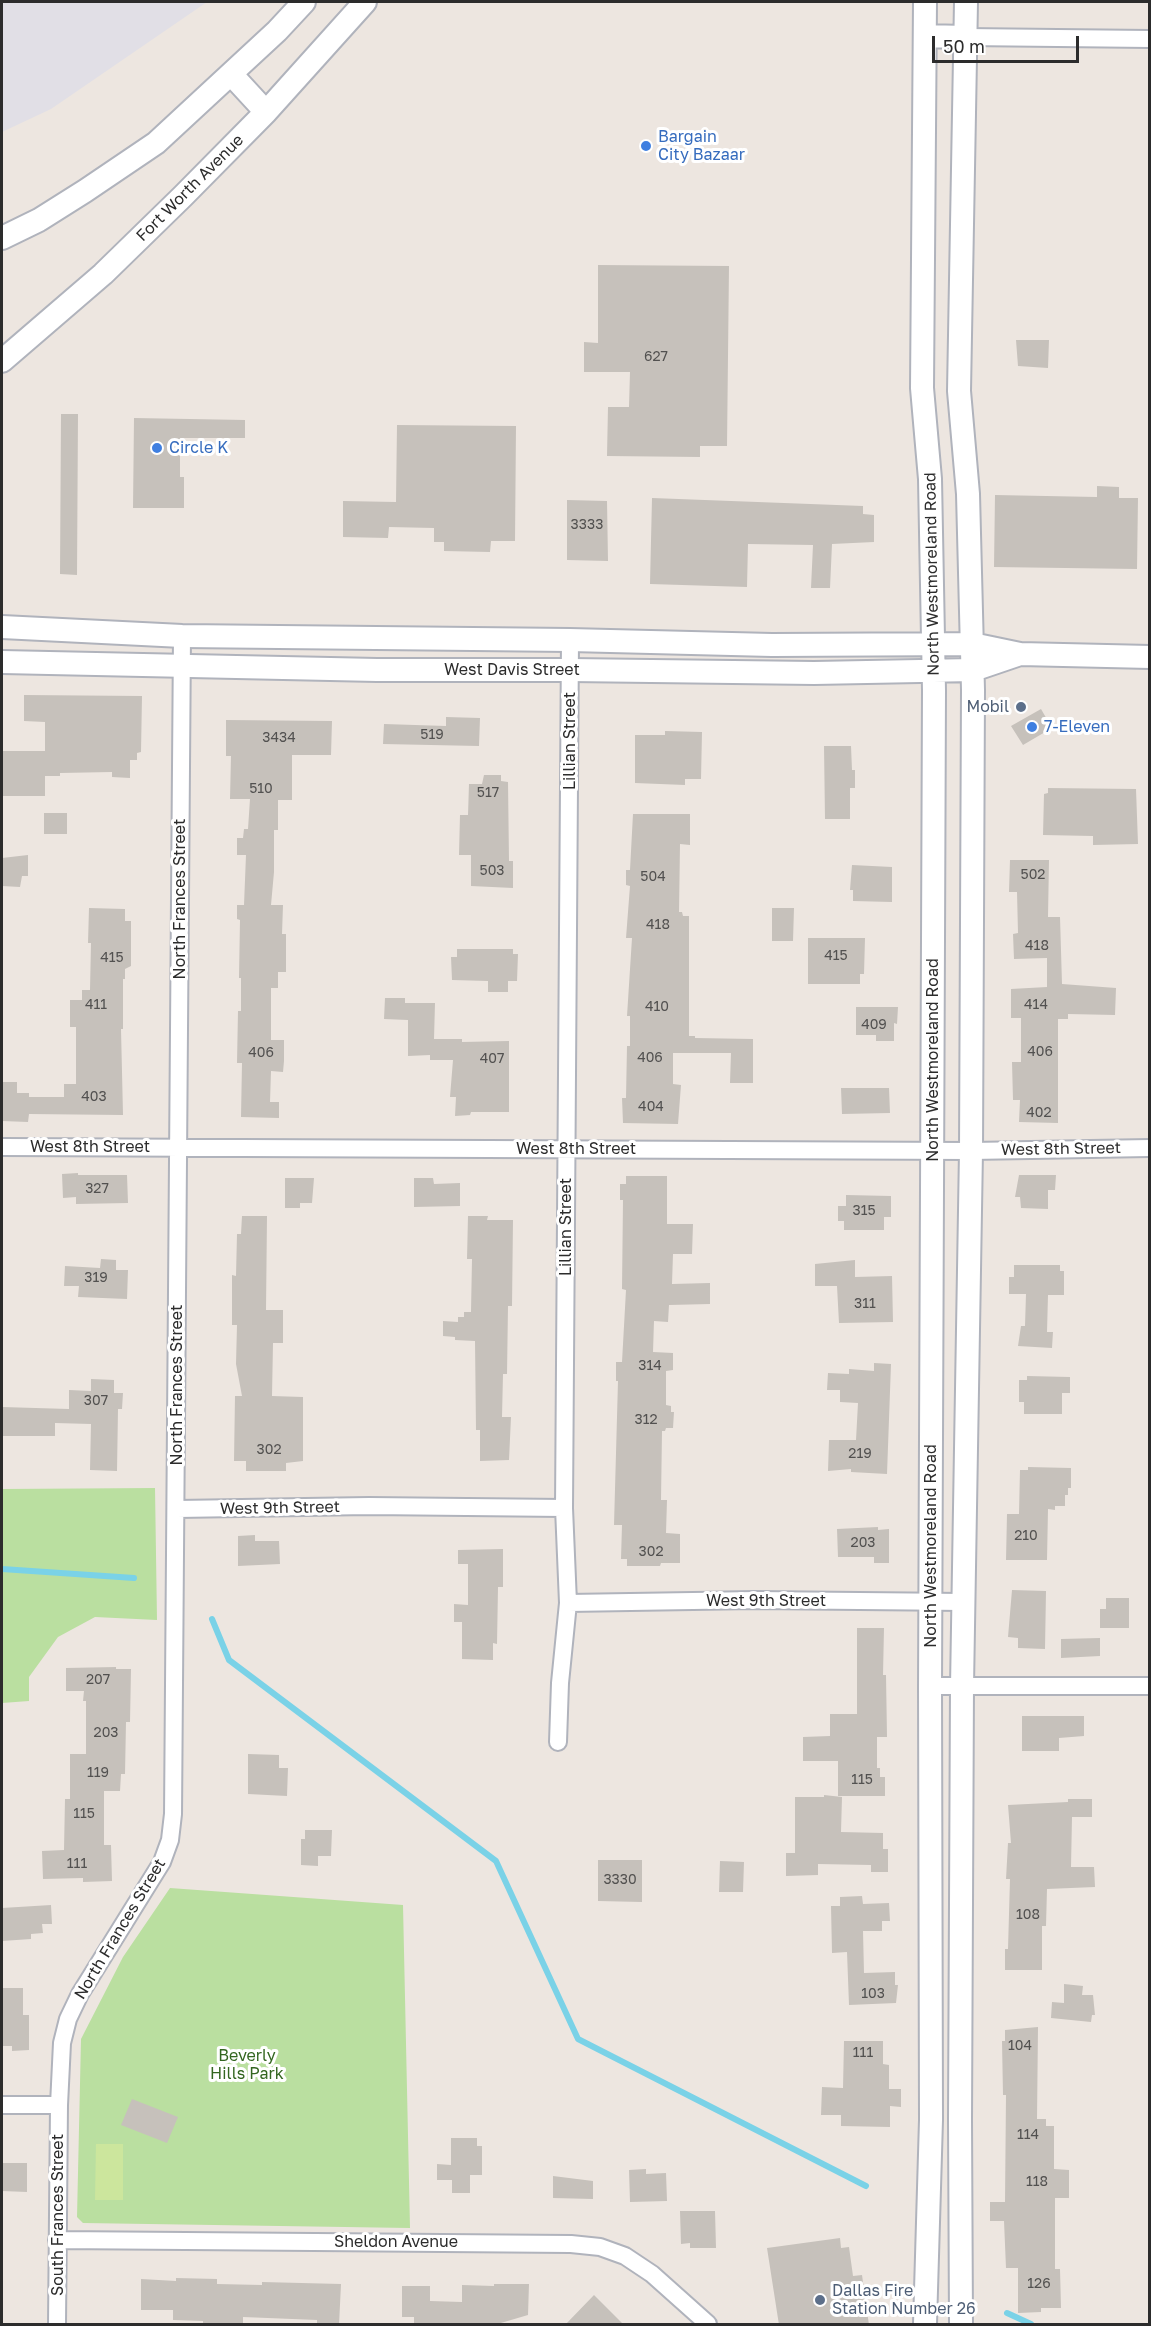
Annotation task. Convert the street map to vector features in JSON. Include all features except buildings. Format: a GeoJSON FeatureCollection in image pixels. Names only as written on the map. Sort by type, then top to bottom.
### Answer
{"type":"FeatureCollection","features":[{"type":"Feature","properties":{"kind":"main road"},"geometry":{"type":"LineString","coordinates":[[2,238],[57,208],[156,143],[277,31],[304,2]]}},
{"type":"Feature","properties":{"kind":"main road","name":"Fort Worth Avenue"},"geometry":{"type":"LineString","coordinates":[[2,361],[103,274],[266,112],[365,2]]}},
{"type":"Feature","properties":{"kind":"main road","name":"North Westmoreland Road"},"geometry":{"type":"LineString","coordinates":[[925,2],[922,388],[930,479],[934,644],[934,1150],[930,1686],[932,2120],[925,2325]]}},
{"type":"Feature","properties":{"kind":"main road","name":"North Westmoreland Road"},"geometry":{"type":"LineString","coordinates":[[961,2325],[962,1686],[971,1151],[973,670],[966,479],[959,391],[966,2]]}},
{"type":"Feature","properties":{"kind":"main road"},"geometry":{"type":"LineString","coordinates":[[925,36],[965,37]]}},
{"type":"Feature","properties":{"kind":"main road"},"geometry":{"type":"LineString","coordinates":[[231,74],[266,112]]}},
{"type":"Feature","properties":{"kind":"main road"},"geometry":{"type":"LineString","coordinates":[[930,479],[966,479]]}},
{"type":"Feature","properties":{"kind":"main road","name":"West Davis Street"},"geometry":{"type":"LineString","coordinates":[[2,627],[182,636],[570,640],[772,645],[972,644],[1020,654],[1149,657]]}},
{"type":"Feature","properties":{"kind":"main road","name":"West Davis Street"},"geometry":{"type":"LineString","coordinates":[[2,662],[377,670],[814,673],[973,670],[1020,654]]}},
{"type":"Feature","properties":{"kind":"street"},"geometry":{"type":"LineString","coordinates":[[965,37],[1149,39]]}},
{"type":"Feature","properties":{"kind":"street","name":"North Frances Street"},"geometry":{"type":"LineString","coordinates":[[58,2105],[62,2043],[68,2019],[80,1994],[162,1862],[170,1840],[173,1814],[182,636]]}},
{"type":"Feature","properties":{"kind":"street","name":"Lillian Street"},"geometry":{"type":"LineString","coordinates":[[558,1742],[560,1683],[568,1603],[564,1508],[570,640]]}},
{"type":"Feature","properties":{"kind":"street","name":"West 8th Street"},"geometry":{"type":"LineString","coordinates":[[2,1147],[971,1151],[1149,1148]]}},
{"type":"Feature","properties":{"kind":"street","name":"West 9th Street"},"geometry":{"type":"LineString","coordinates":[[177,1509],[369,1506],[564,1508]]}},
{"type":"Feature","properties":{"kind":"street","name":"West 9th Street"},"geometry":{"type":"LineString","coordinates":[[568,1603],[754,1600],[964,1602]]}},
{"type":"Feature","properties":{"kind":"street"},"geometry":{"type":"LineString","coordinates":[[930,1686],[1149,1686]]}},
{"type":"Feature","properties":{"kind":"street"},"geometry":{"type":"LineString","coordinates":[[2,2105],[58,2105]]}},
{"type":"Feature","properties":{"kind":"street","name":"South Frances Street"},"geometry":{"type":"LineString","coordinates":[[57,2325],[58,2105]]}},
{"type":"Feature","properties":{"kind":"street","name":"Sheldon Avenue"},"geometry":{"type":"LineString","coordinates":[[57,2240],[560,2243],[600,2247],[625,2256],[652,2274],[708,2325]]}},
{"type":"Feature","properties":{"kind":"shaded area"},"geometry":{"type":"Polygon","coordinates":[[[2,2],[207,2],[51,109],[2,132],[2,2]]]}},
{"type":"Feature","properties":{"kind":"green space"},"geometry":{"type":"Polygon","coordinates":[[[155,1488],[157,1620],[95,1617],[58,1637],[29,1677],[29,1701],[2,1703],[2,1489],[155,1488]]]}},
{"type":"Feature","properties":{"kind":"green space","name":"Beverly Hills Park"},"geometry":{"type":"Polygon","coordinates":[[[170,1888],[403,1905],[410,2228],[83,2223],[77,2217],[81,2039],[123,1957],[170,1888]]]}},
{"type":"Feature","properties":{"kind":"green space"},"geometry":{"type":"Polygon","coordinates":[[[96,2144],[123,2144],[123,2200],[95,2200],[96,2144]]]}},
{"type":"Feature","properties":{"kind":"waterway"},"geometry":{"type":"LineString","coordinates":[[2,1569],[134,1578]]}},
{"type":"Feature","properties":{"kind":"waterway"},"geometry":{"type":"LineString","coordinates":[[212,1619],[229,1660],[496,1861],[578,2039],[866,2186]]}},
{"type":"Feature","properties":{"kind":"waterway"},"geometry":{"type":"LineString","coordinates":[[1007,2313],[1031,2324]]}},
{"type":"Feature","properties":{"kind":"place","name":"Bargain City Bazaar"},"geometry":{"type":"Point","coordinates":[646,146]}},
{"type":"Feature","properties":{"kind":"place","name":"Circle K"},"geometry":{"type":"Point","coordinates":[157,448]}},
{"type":"Feature","properties":{"kind":"place","name":"Mobil"},"geometry":{"type":"Point","coordinates":[1021,707]}},
{"type":"Feature","properties":{"kind":"place","name":"7-Eleven"},"geometry":{"type":"Point","coordinates":[1032,727]}},
{"type":"Feature","properties":{"kind":"place","name":"Dallas Fire Station Number 26"},"geometry":{"type":"Point","coordinates":[820,2300]}}]}
